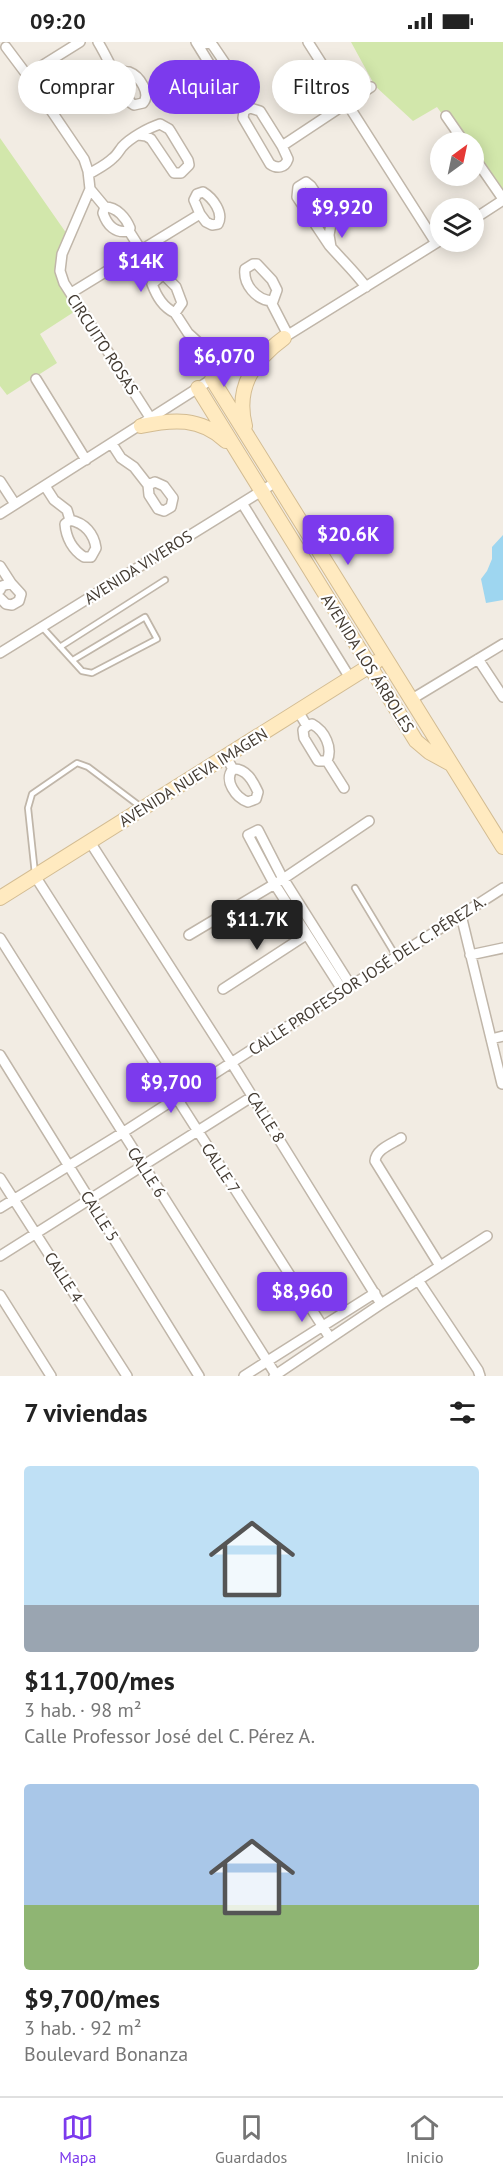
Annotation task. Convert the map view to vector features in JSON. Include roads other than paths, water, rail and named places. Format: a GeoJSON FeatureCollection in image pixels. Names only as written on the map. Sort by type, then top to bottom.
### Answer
{"type":"FeatureCollection","features":[{"type":"Feature","properties":{"kind":"street"},"geometry":{"type":"LineString","coordinates":[[51,60],[80,42]]}},
{"type":"Feature","properties":{"kind":"street"},"geometry":{"type":"LineString","coordinates":[[98,42],[109,60]]}},
{"type":"Feature","properties":{"kind":"street"},"geometry":{"type":"LineString","coordinates":[[197,42],[211,43],[233,75],[233,81],[225,85],[220,81],[197,42]]}},
{"type":"Feature","properties":{"kind":"street"},"geometry":{"type":"LineString","coordinates":[[308,42],[320,60]]}},
{"type":"Feature","properties":{"kind":"street","name":"CIRCUITO ROSAS"},"geometry":{"type":"LineString","coordinates":[[6,47],[18,63]]}},
{"type":"Feature","properties":{"kind":"street"},"geometry":{"type":"LineString","coordinates":[[250,108],[260,111],[282,146],[287,156],[287,163],[276,168],[270,164],[243,118],[243,111],[250,108]]}},
{"type":"Feature","properties":{"kind":"street","name":"CIRCUITO ROSAS"},"geometry":{"type":"LineString","coordinates":[[53,114],[84,159],[89,174],[90,189],[60,263],[64,283],[146,422]]}},
{"type":"Feature","properties":{"kind":"street"},"geometry":{"type":"LineString","coordinates":[[282,146],[332,114]]}},
{"type":"Feature","properties":{"kind":"street"},"geometry":{"type":"LineString","coordinates":[[355,114],[430,228]]}},
{"type":"Feature","properties":{"kind":"street"},"geometry":{"type":"LineString","coordinates":[[446,116],[457,132]]}},
{"type":"Feature","properties":{"kind":"street"},"geometry":{"type":"LineString","coordinates":[[89,174],[114,158],[123,146],[139,135],[157,125],[169,129],[188,160],[186,168],[181,173],[174,173],[151,139],[146,135],[139,135]]}},
{"type":"Feature","properties":{"kind":"street"},"geometry":{"type":"LineString","coordinates":[[484,173],[502,201],[484,213]]}},
{"type":"Feature","properties":{"kind":"street"},"geometry":{"type":"LineString","coordinates":[[331,247],[329,235],[332,218],[312,186],[306,182],[298,188],[296,194],[331,247],[349,264],[366,287]]}},
{"type":"Feature","properties":{"kind":"street"},"geometry":{"type":"LineString","coordinates":[[90,189],[105,207],[108,206],[128,222],[129,231],[141,250]]}},
{"type":"Feature","properties":{"kind":"street"},"geometry":{"type":"LineString","coordinates":[[105,207],[103,213],[113,228],[121,232],[129,231]]}},
{"type":"Feature","properties":{"kind":"street"},"geometry":{"type":"LineString","coordinates":[[71,293],[200,214]]}},
{"type":"Feature","properties":{"kind":"street"},"geometry":{"type":"LineString","coordinates":[[0,514],[198,388],[430,248]]}},
{"type":"Feature","properties":{"kind":"street"},"geometry":{"type":"LineString","coordinates":[[272,301],[286,336]]}},
{"type":"Feature","properties":{"kind":"street"},"geometry":{"type":"LineString","coordinates":[[175,313],[188,333],[210,352],[218,376]]}},
{"type":"Feature","properties":{"kind":"street"},"geometry":{"type":"LineString","coordinates":[[250,439],[242,411],[247,382],[260,358],[286,336]]}},
{"type":"Feature","properties":{"kind":"street","name":"AVENIDA LOS ÁRBOLES"},"geometry":{"type":"LineString","coordinates":[[218,376],[250,439],[276,482],[503,847]]}},
{"type":"Feature","properties":{"kind":"street"},"geometry":{"type":"LineString","coordinates":[[36,379],[86,460]]}},
{"type":"Feature","properties":{"kind":"street","name":"AVENIDA LOS ÁRBOLES"},"geometry":{"type":"LineString","coordinates":[[198,388],[416,741],[457,770]]}},
{"type":"Feature","properties":{"kind":"street"},"geometry":{"type":"LineString","coordinates":[[146,422],[197,423],[223,439],[245,465]]}},
{"type":"Feature","properties":{"kind":"street"},"geometry":{"type":"LineString","coordinates":[[112,444],[121,458],[134,467],[148,485]]}},
{"type":"Feature","properties":{"kind":"street"},"geometry":{"type":"LineString","coordinates":[[0,481],[15,504]]}},
{"type":"Feature","properties":{"kind":"street","name":"AVENIDA VIVEROS"},"geometry":{"type":"LineString","coordinates":[[0,653],[276,482]]}},
{"type":"Feature","properties":{"kind":"street"},"geometry":{"type":"LineString","coordinates":[[45,486],[54,500],[67,510],[70,520]]}},
{"type":"Feature","properties":{"kind":"street"},"geometry":{"type":"LineString","coordinates":[[242,503],[350,678]]}},
{"type":"Feature","properties":{"kind":"street"},"geometry":{"type":"LineString","coordinates":[[291,538],[305,529]]}},
{"type":"Feature","properties":{"kind":"street"},"geometry":{"type":"LineString","coordinates":[[0,566],[10,583],[21,591],[19,601],[12,605],[6,604],[0,598]]}},
{"type":"Feature","properties":{"kind":"street"},"geometry":{"type":"LineString","coordinates":[[0,590],[2,586],[10,583]]}},
{"type":"Feature","properties":{"kind":"street"},"geometry":{"type":"LineString","coordinates":[[412,699],[503,644]]}},
{"type":"Feature","properties":{"kind":"street","name":"AVENIDA NUEVA IMAGEN"},"geometry":{"type":"LineString","coordinates":[[0,898],[144,808],[230,763],[298,711],[385,656]]}},
{"type":"Feature","properties":{"kind":"street"},"geometry":{"type":"LineString","coordinates":[[478,659],[502,693]]}},
{"type":"Feature","properties":{"kind":"street"},"geometry":{"type":"LineString","coordinates":[[298,711],[307,726]]}},
{"type":"Feature","properties":{"kind":"street"},"geometry":{"type":"LineString","coordinates":[[312,724],[318,727],[328,743],[330,752],[327,761],[318,761],[304,738],[303,730],[307,726],[312,724]]}},
{"type":"Feature","properties":{"kind":"street"},"geometry":{"type":"LineString","coordinates":[[327,761],[344,788]]}},
{"type":"Feature","properties":{"kind":"street"},"geometry":{"type":"LineString","coordinates":[[189,935],[283,879],[369,821]]}},
{"type":"Feature","properties":{"kind":"street"},"geometry":{"type":"LineString","coordinates":[[258,830],[283,879],[347,988],[304,932],[274,884],[248,835],[258,830]]}},
{"type":"Feature","properties":{"kind":"street","name":"CALLE 8"},"geometry":{"type":"LineString","coordinates":[[90,842],[231,1062],[381,1304]]}},
{"type":"Feature","properties":{"kind":"street","name":"CALLE 7"},"geometry":{"type":"LineString","coordinates":[[35,876],[330,1338]]}},
{"type":"Feature","properties":{"kind":"street","name":"CALLE PROFESSOR JOSÉ DEL C. PÉREZ A."},"geometry":{"type":"LineString","coordinates":[[0,1208],[122,1133],[503,888]]}},
{"type":"Feature","properties":{"kind":"street"},"geometry":{"type":"LineString","coordinates":[[461,915],[502,1084]]}},
{"type":"Feature","properties":{"kind":"street"},"geometry":{"type":"LineString","coordinates":[[223,989],[304,932],[310,922]]}},
{"type":"Feature","properties":{"kind":"street","name":"CALLE 6"},"geometry":{"type":"LineString","coordinates":[[0,938],[275,1375]]}},
{"type":"Feature","properties":{"kind":"street"},"geometry":{"type":"LineString","coordinates":[[470,955],[503,948]]}},
{"type":"Feature","properties":{"kind":"street"},"geometry":{"type":"LineString","coordinates":[[490,1039],[503,1036]]}},
{"type":"Feature","properties":{"kind":"street","name":"CALLE 5"},"geometry":{"type":"LineString","coordinates":[[0,1055],[199,1376]]}},
{"type":"Feature","properties":{"kind":"street"},"geometry":{"type":"LineString","coordinates":[[0,1256],[252,1096]]}},
{"type":"Feature","properties":{"kind":"street"},"geometry":{"type":"LineString","coordinates":[[401,1138],[377,1153],[375,1161],[440,1266]]}},
{"type":"Feature","properties":{"kind":"street","name":"CALLE 4"},"geometry":{"type":"LineString","coordinates":[[0,1178],[127,1376]]}},
{"type":"Feature","properties":{"kind":"street"},"geometry":{"type":"LineString","coordinates":[[275,1375],[487,1236]]}},
{"type":"Feature","properties":{"kind":"street"},"geometry":{"type":"LineString","coordinates":[[418,1280],[480,1376]]}},
{"type":"Feature","properties":{"kind":"street"},"geometry":{"type":"LineString","coordinates":[[244,1376],[375,1293]]}},
{"type":"Feature","properties":{"kind":"street"},"geometry":{"type":"LineString","coordinates":[[0,1295],[51,1376]]}},
{"type":"Feature","properties":{"kind":"lane"},"geometry":{"type":"LineString","coordinates":[[60,647],[165,580]]}},
{"type":"Feature","properties":{"kind":"lane"},"geometry":{"type":"LineString","coordinates":[[42,627],[82,670],[92,673],[157,639],[145,617],[73,660]]}},
{"type":"Feature","properties":{"kind":"lane"},"geometry":{"type":"LineString","coordinates":[[35,876],[28,808],[32,794],[77,763],[88,767],[144,808]]}},
{"type":"Feature","properties":{"kind":"lane"},"geometry":{"type":"LineString","coordinates":[[354,888],[396,957]]}},
{"type":"Feature","properties":{"kind":"water"},"geometry":{"type":"Polygon","coordinates":[[[503,535],[503,600],[486,603],[481,579],[492,559],[492,547],[503,535]]]}}]}
